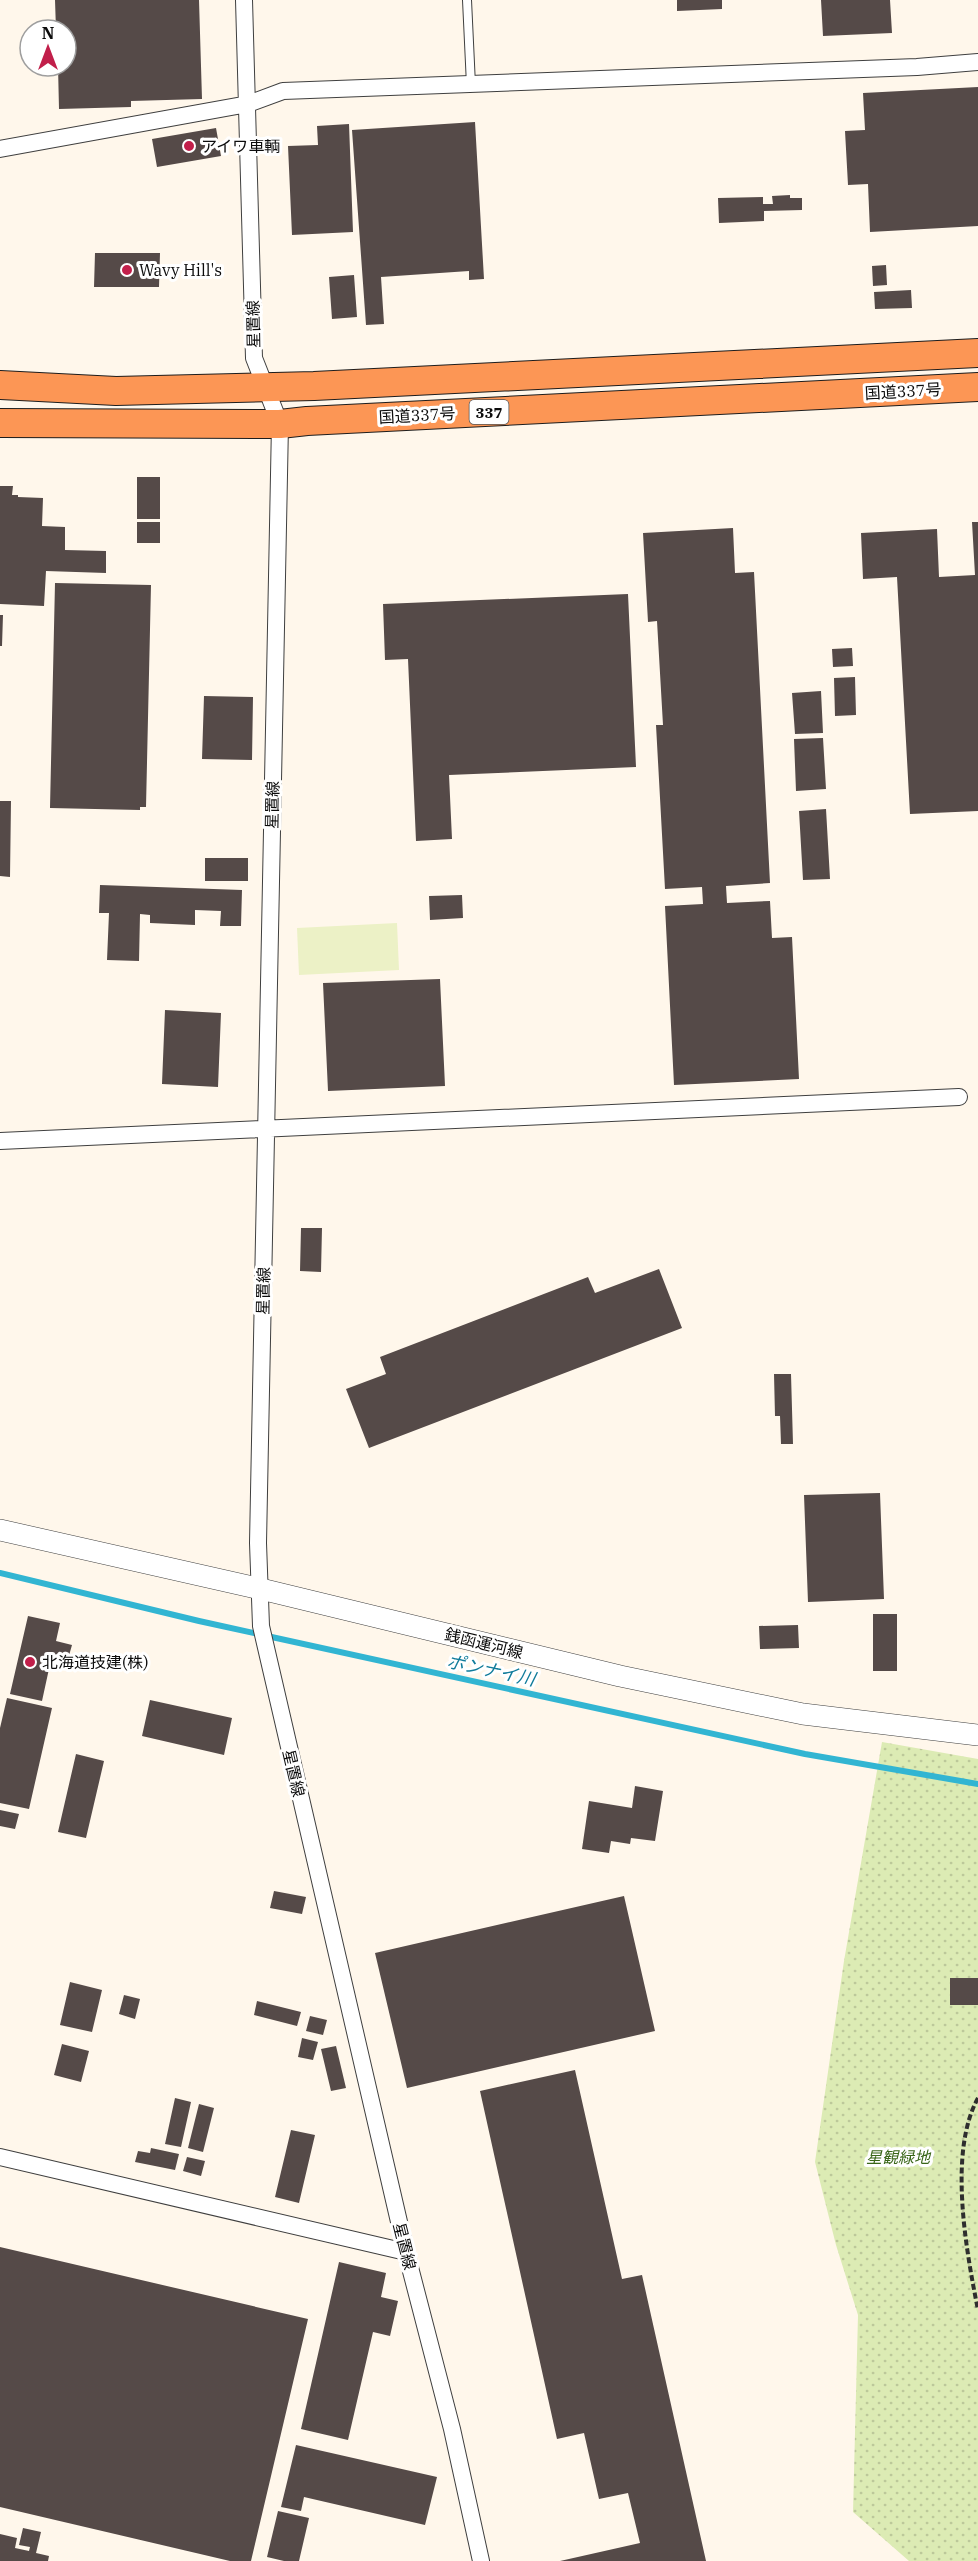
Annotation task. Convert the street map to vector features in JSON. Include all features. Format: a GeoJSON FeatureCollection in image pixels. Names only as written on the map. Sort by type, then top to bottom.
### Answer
{"type":"FeatureCollection","features":[{"type":"Feature","properties":{"kind":"highway","name":"国道337号"},"geometry":{"type":"LineString","coordinates":[[0,386],[116,391],[314,386],[978,353]]}},
{"type":"Feature","properties":{"kind":"highway","name":"国道337号"},"geometry":{"type":"LineString","coordinates":[[0,423],[280,424],[978,387]]}},
{"type":"Feature","properties":{"kind":"street","name":"星置線"},"geometry":{"type":"LineString","coordinates":[[244,0],[254,358],[280,424],[258,1543],[261,1626],[406,2252],[452,2429],[481,2561]]}},
{"type":"Feature","properties":{"kind":"street"},"geometry":{"type":"LineString","coordinates":[[0,149],[248,104],[283,92],[917,67],[978,62]]}},
{"type":"Feature","properties":{"kind":"street"},"geometry":{"type":"LineString","coordinates":[[0,1141],[959,1096]]}},
{"type":"Feature","properties":{"kind":"street","name":"銭函運河線"},"geometry":{"type":"LineString","coordinates":[[0,1530],[261,1589],[620,1676],[804,1713],[975,1735]]}},
{"type":"Feature","properties":{"kind":"street"},"geometry":{"type":"LineString","coordinates":[[0,2157],[406,2252]]}},
{"type":"Feature","properties":{"kind":"lane"},"geometry":{"type":"LineString","coordinates":[[467,0],[471,85]]}},
{"type":"Feature","properties":{"kind":"path"},"geometry":{"type":"LineString","coordinates":[[978,2098],[969,2114],[963,2146],[963,2219],[978,2310]]}},
{"type":"Feature","properties":{"kind":"green space"},"geometry":{"type":"Polygon","coordinates":[[[397,923],[399,970],[299,975],[297,928],[397,923]]]}},
{"type":"Feature","properties":{"kind":"green space","name":"星観緑地"},"geometry":{"type":"Polygon","coordinates":[[[882,1742],[978,1759],[978,2561],[909,2561],[853,2512],[858,2315],[836,2245],[815,2162],[844,1961],[882,1742]]]}},
{"type":"Feature","properties":{"kind":"building"},"geometry":{"type":"Polygon","coordinates":[[[55,0],[199,0],[202,99],[131,101],[131,107],[59,109],[58,78],[78,78],[78,18],[56,18],[55,0]]]}},
{"type":"Feature","properties":{"kind":"building"},"geometry":{"type":"Polygon","coordinates":[[[677,0],[722,0],[722,9],[677,11],[677,0]]]}},
{"type":"Feature","properties":{"kind":"building"},"geometry":{"type":"Polygon","coordinates":[[[821,0],[890,0],[892,33],[823,36],[821,0]]]}},
{"type":"Feature","properties":{"kind":"building"},"geometry":{"type":"Polygon","coordinates":[[[978,87],[978,226],[870,232],[868,184],[848,185],[845,131],[865,130],[863,93],[978,87]]]}},
{"type":"Feature","properties":{"kind":"building"},"geometry":{"type":"Polygon","coordinates":[[[475,122],[484,279],[469,280],[469,271],[381,277],[384,324],[366,325],[352,130],[475,122]]]}},
{"type":"Feature","properties":{"kind":"building"},"geometry":{"type":"Polygon","coordinates":[[[349,124],[353,232],[292,235],[288,146],[318,145],[317,126],[349,124]]]}},
{"type":"Feature","properties":{"kind":"building"},"geometry":{"type":"Polygon","coordinates":[[[216,128],[221,156],[157,167],[152,139],[216,128]]]}},
{"type":"Feature","properties":{"kind":"building"},"geometry":{"type":"Polygon","coordinates":[[[790,195],[790,198],[802,198],[802,210],[764,211],[764,221],[719,223],[718,198],[763,197],[763,204],[773,204],[772,196],[790,195]]]}},
{"type":"Feature","properties":{"kind":"building","name":"Wavy Hill's"},"geometry":{"type":"Polygon","coordinates":[[[95,253],[160,253],[159,287],[94,287],[95,253]]]}},
{"type":"Feature","properties":{"kind":"building"},"geometry":{"type":"Polygon","coordinates":[[[886,265],[887,285],[873,286],[872,266],[886,265]]]}},
{"type":"Feature","properties":{"kind":"building"},"geometry":{"type":"Polygon","coordinates":[[[354,275],[357,317],[332,319],[329,277],[354,275]]]}},
{"type":"Feature","properties":{"kind":"building"},"geometry":{"type":"Polygon","coordinates":[[[911,290],[912,308],[875,309],[874,292],[911,290]]]}},
{"type":"Feature","properties":{"kind":"building"},"geometry":{"type":"Polygon","coordinates":[[[137,477],[160,477],[160,519],[137,519],[137,477]]]}},
{"type":"Feature","properties":{"kind":"building"},"geometry":{"type":"Polygon","coordinates":[[[0,486],[13,486],[12,495],[18,495],[18,497],[43,498],[42,526],[65,527],[65,550],[106,551],[106,573],[46,571],[44,606],[0,604],[0,486]]]}},
{"type":"Feature","properties":{"kind":"building"},"geometry":{"type":"Polygon","coordinates":[[[137,522],[160,522],[160,543],[137,543],[137,522]]]}},
{"type":"Feature","properties":{"kind":"building"},"geometry":{"type":"Polygon","coordinates":[[[972,522],[978,522],[978,811],[910,814],[897,577],[863,579],[861,533],[937,529],[939,577],[975,575],[972,522]]]}},
{"type":"Feature","properties":{"kind":"building"},"geometry":{"type":"Polygon","coordinates":[[[733,528],[735,573],[754,572],[770,883],[726,886],[727,903],[770,901],[772,938],[792,937],[799,1079],[674,1085],[665,906],[703,904],[702,887],[665,889],[656,725],[663,725],[657,621],[648,622],[643,533],[733,528]]]}},
{"type":"Feature","properties":{"kind":"building"},"geometry":{"type":"Polygon","coordinates":[[[55,583],[151,585],[146,807],[140,807],[140,810],[50,808],[55,583]]]}},
{"type":"Feature","properties":{"kind":"building"},"geometry":{"type":"Polygon","coordinates":[[[628,594],[636,767],[449,775],[452,839],[416,841],[408,659],[385,660],[383,604],[628,594]]]}},
{"type":"Feature","properties":{"kind":"building"},"geometry":{"type":"Polygon","coordinates":[[[0,615],[3,615],[2,646],[0,646],[0,615]]]}},
{"type":"Feature","properties":{"kind":"building"},"geometry":{"type":"Polygon","coordinates":[[[852,648],[853,666],[833,667],[832,649],[852,648]]]}},
{"type":"Feature","properties":{"kind":"building"},"geometry":{"type":"Polygon","coordinates":[[[855,677],[856,715],[835,716],[834,678],[855,677]]]}},
{"type":"Feature","properties":{"kind":"building"},"geometry":{"type":"Polygon","coordinates":[[[821,691],[823,733],[795,734],[792,693],[821,691]]]}},
{"type":"Feature","properties":{"kind":"building"},"geometry":{"type":"Polygon","coordinates":[[[204,696],[253,697],[252,760],[202,759],[204,696]]]}},
{"type":"Feature","properties":{"kind":"building"},"geometry":{"type":"Polygon","coordinates":[[[823,738],[826,789],[796,791],[794,739],[823,738]]]}},
{"type":"Feature","properties":{"kind":"building"},"geometry":{"type":"Polygon","coordinates":[[[0,801],[11,801],[10,877],[0,876],[0,801]]]}},
{"type":"Feature","properties":{"kind":"building"},"geometry":{"type":"Polygon","coordinates":[[[826,809],[830,879],[803,880],[799,811],[826,809]]]}},
{"type":"Feature","properties":{"kind":"building"},"geometry":{"type":"Polygon","coordinates":[[[205,858],[248,858],[248,881],[205,881],[205,858]]]}},
{"type":"Feature","properties":{"kind":"building"},"geometry":{"type":"Polygon","coordinates":[[[100,885],[242,890],[241,926],[220,926],[221,911],[195,910],[195,925],[150,923],[150,915],[140,914],[139,961],[107,960],[109,913],[99,913],[100,885]]]}},
{"type":"Feature","properties":{"kind":"building"},"geometry":{"type":"Polygon","coordinates":[[[462,895],[463,918],[430,920],[429,896],[462,895]]]}},
{"type":"Feature","properties":{"kind":"building"},"geometry":{"type":"Polygon","coordinates":[[[440,979],[445,1086],[328,1091],[323,983],[440,979]]]}},
{"type":"Feature","properties":{"kind":"building"},"geometry":{"type":"Polygon","coordinates":[[[165,1010],[221,1013],[218,1087],[162,1084],[165,1010]]]}},
{"type":"Feature","properties":{"kind":"building"},"geometry":{"type":"Polygon","coordinates":[[[301,1228],[322,1228],[321,1272],[300,1271],[301,1228]]]}},
{"type":"Feature","properties":{"kind":"building"},"geometry":{"type":"Polygon","coordinates":[[[659,1269],[682,1328],[369,1448],[346,1389],[386,1374],[380,1357],[588,1277],[595,1293],[659,1269]]]}},
{"type":"Feature","properties":{"kind":"building"},"geometry":{"type":"Polygon","coordinates":[[[774,1374],[791,1374],[793,1444],[781,1444],[780,1416],[775,1416],[774,1374]]]}},
{"type":"Feature","properties":{"kind":"building"},"geometry":{"type":"Polygon","coordinates":[[[880,1493],[884,1599],[808,1602],[804,1495],[880,1493]]]}},
{"type":"Feature","properties":{"kind":"building"},"geometry":{"type":"Polygon","coordinates":[[[873,1614],[897,1614],[897,1671],[873,1671],[873,1614]]]}},
{"type":"Feature","properties":{"kind":"building"},"geometry":{"type":"Polygon","coordinates":[[[28,1616],[60,1623],[56,1641],[72,1645],[68,1659],[52,1655],[42,1701],[10,1694],[28,1616]]]}},
{"type":"Feature","properties":{"kind":"building"},"geometry":{"type":"Polygon","coordinates":[[[798,1625],[799,1648],[760,1649],[759,1626],[798,1625]]]}},
{"type":"Feature","properties":{"kind":"building"},"geometry":{"type":"Polygon","coordinates":[[[7,1698],[52,1708],[29,1809],[0,1803],[0,1728],[7,1698]]]}},
{"type":"Feature","properties":{"kind":"building"},"geometry":{"type":"Polygon","coordinates":[[[150,1700],[232,1718],[224,1755],[142,1736],[150,1700]]]}},
{"type":"Feature","properties":{"kind":"building"},"geometry":{"type":"Polygon","coordinates":[[[76,1754],[104,1761],[86,1838],[58,1832],[76,1754]]]}},
{"type":"Feature","properties":{"kind":"building"},"geometry":{"type":"Polygon","coordinates":[[[635,1786],[663,1791],[655,1841],[631,1838],[630,1844],[611,1841],[609,1853],[582,1849],[589,1801],[632,1808],[635,1786]]]}},
{"type":"Feature","properties":{"kind":"building"},"geometry":{"type":"Polygon","coordinates":[[[0,1810],[19,1814],[15,1829],[0,1826],[0,1810]]]}},
{"type":"Feature","properties":{"kind":"building"},"geometry":{"type":"Polygon","coordinates":[[[274,1891],[306,1897],[302,1914],[270,1908],[274,1891]]]}},
{"type":"Feature","properties":{"kind":"building"},"geometry":{"type":"Polygon","coordinates":[[[624,1896],[655,2031],[407,2088],[375,1953],[624,1896]]]}},
{"type":"Feature","properties":{"kind":"building"},"geometry":{"type":"Polygon","coordinates":[[[950,1978],[978,1978],[978,2005],[950,2005],[950,1978]]]}},
{"type":"Feature","properties":{"kind":"building"},"geometry":{"type":"Polygon","coordinates":[[[70,1982],[102,1990],[92,2032],[60,2025],[70,1982]]]}},
{"type":"Feature","properties":{"kind":"building"},"geometry":{"type":"Polygon","coordinates":[[[124,1995],[140,1999],[135,2019],[119,2014],[124,1995]]]}},
{"type":"Feature","properties":{"kind":"building"},"geometry":{"type":"Polygon","coordinates":[[[257,2001],[301,2012],[297,2026],[254,2015],[257,2001]]]}},
{"type":"Feature","properties":{"kind":"building"},"geometry":{"type":"Polygon","coordinates":[[[310,2016],[327,2020],[323,2035],[306,2031],[310,2016]]]}},
{"type":"Feature","properties":{"kind":"building"},"geometry":{"type":"Polygon","coordinates":[[[302,2038],[318,2042],[313,2060],[298,2057],[302,2038]]]}},
{"type":"Feature","properties":{"kind":"building"},"geometry":{"type":"Polygon","coordinates":[[[62,2044],[89,2051],[81,2082],[54,2075],[62,2044]]]}},
{"type":"Feature","properties":{"kind":"building"},"geometry":{"type":"Polygon","coordinates":[[[336,2046],[346,2088],[331,2091],[321,2049],[336,2046]]]}},
{"type":"Feature","properties":{"kind":"building"},"geometry":{"type":"Polygon","coordinates":[[[575,2070],[622,2279],[642,2275],[706,2561],[560,2561],[640,2543],[628,2493],[599,2499],[584,2433],[557,2439],[480,2091],[575,2070]]]}},
{"type":"Feature","properties":{"kind":"building"},"geometry":{"type":"Polygon","coordinates":[[[175,2098],[191,2102],[181,2147],[165,2144],[175,2098]]]}},
{"type":"Feature","properties":{"kind":"building"},"geometry":{"type":"Polygon","coordinates":[[[199,2104],[214,2108],[203,2152],[188,2148],[199,2104]]]}},
{"type":"Feature","properties":{"kind":"building"},"geometry":{"type":"Polygon","coordinates":[[[291,2130],[315,2135],[299,2203],[275,2197],[291,2130]]]}},
{"type":"Feature","properties":{"kind":"building"},"geometry":{"type":"Polygon","coordinates":[[[151,2148],[179,2154],[175,2170],[135,2162],[138,2151],[150,2153],[151,2148]]]}},
{"type":"Feature","properties":{"kind":"building"},"geometry":{"type":"Polygon","coordinates":[[[187,2157],[205,2161],[201,2176],[183,2171],[187,2157]]]}},
{"type":"Feature","properties":{"kind":"building"},"geometry":{"type":"Polygon","coordinates":[[[0,2247],[308,2319],[251,2561],[230,2561],[0,2507],[0,2247]]]}},
{"type":"Feature","properties":{"kind":"building"},"geometry":{"type":"Polygon","coordinates":[[[339,2262],[386,2273],[381,2297],[398,2301],[390,2336],[373,2332],[348,2440],[301,2429],[339,2262]]]}},
{"type":"Feature","properties":{"kind":"building"},"geometry":{"type":"Polygon","coordinates":[[[296,2445],[437,2477],[425,2525],[304,2497],[301,2511],[281,2507],[296,2445]]]}},
{"type":"Feature","properties":{"kind":"building"},"geometry":{"type":"Polygon","coordinates":[[[278,2511],[309,2518],[299,2561],[284,2561],[267,2557],[278,2511]]]}},
{"type":"Feature","properties":{"kind":"building"},"geometry":{"type":"Polygon","coordinates":[[[23,2528],[41,2532],[36,2553],[49,2556],[48,2561],[0,2561],[0,2534],[17,2538],[15,2548],[29,2551],[30,2547],[19,2545],[23,2528]]]}},
{"type":"Feature","properties":{"kind":"waterway","name":"ポンナイ川"},"geometry":{"type":"LineString","coordinates":[[0,1573],[199,1621],[805,1754],[978,1784]]}},
{"type":"Feature","properties":{"kind":"place","name":"アイワ車輌"},"geometry":{"type":"Point","coordinates":[189,146]}},
{"type":"Feature","properties":{"kind":"place","name":"Wavy Hill's"},"geometry":{"type":"Point","coordinates":[127,270]}},
{"type":"Feature","properties":{"kind":"place","name":"北海道技建(株)"},"geometry":{"type":"Point","coordinates":[30,1662]}}]}
